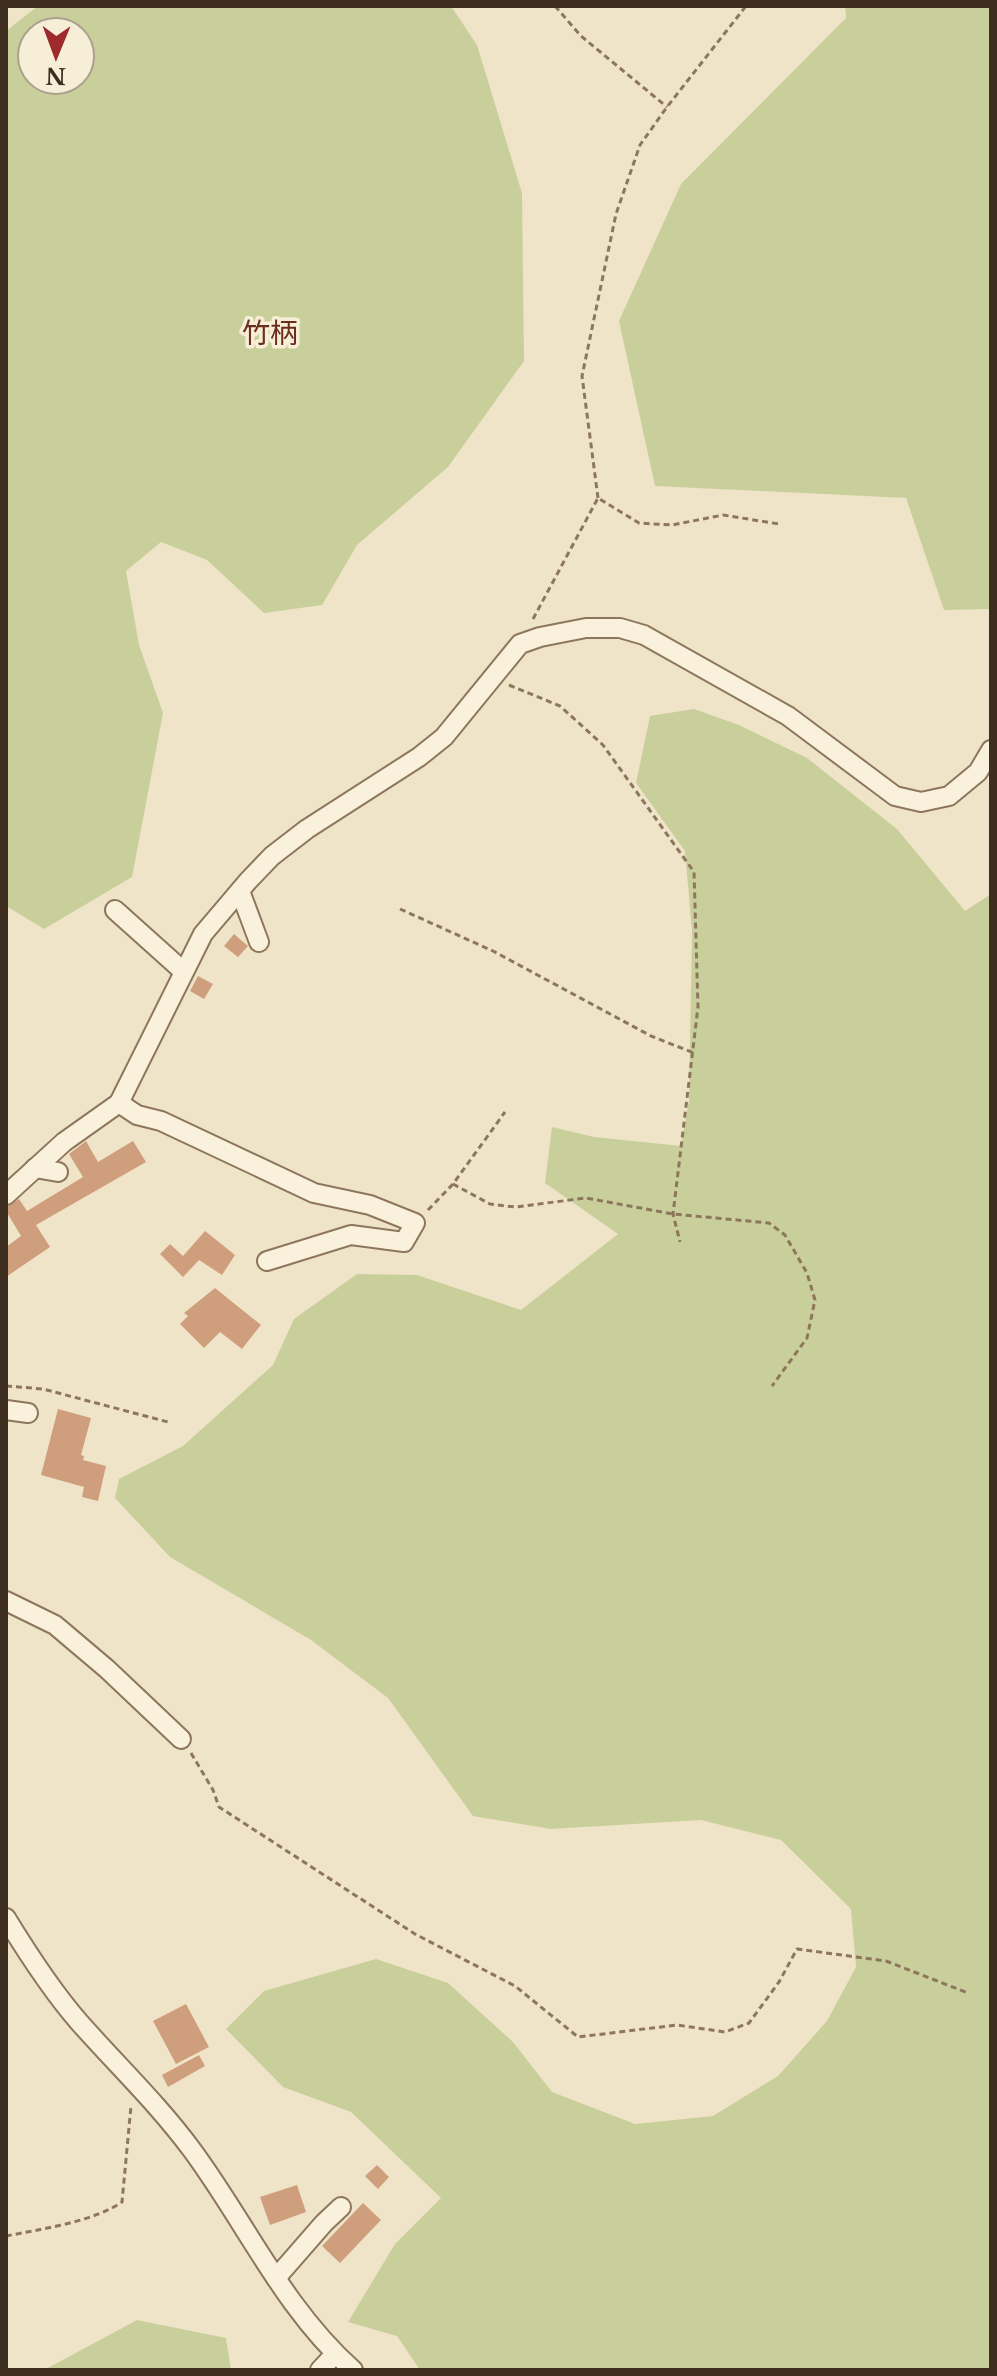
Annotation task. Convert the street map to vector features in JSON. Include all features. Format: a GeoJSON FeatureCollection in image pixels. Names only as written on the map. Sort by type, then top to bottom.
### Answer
{"type":"FeatureCollection","features":[{"type":"Feature","properties":{"kind":"street"},"geometry":{"type":"LineString","coordinates":[[6,1195],[64,1142],[119,1103],[203,934],[272,856],[444,737],[520,644],[586,628],[620,628],[644,635],[788,716],[895,796],[921,802],[949,796],[978,772],[991,750]]}},
{"type":"Feature","properties":{"kind":"street"},"geometry":{"type":"LineString","coordinates":[[240,891],[259,942]]}},
{"type":"Feature","properties":{"kind":"street"},"geometry":{"type":"LineString","coordinates":[[115,910],[183,971]]}},
{"type":"Feature","properties":{"kind":"street"},"geometry":{"type":"LineString","coordinates":[[119,1103],[137,1115],[161,1121],[314,1193],[370,1205],[415,1223],[404,1242],[351,1235],[267,1261]]}},
{"type":"Feature","properties":{"kind":"street"},"geometry":{"type":"LineString","coordinates":[[35,1168],[58,1172]]}},
{"type":"Feature","properties":{"kind":"street"},"geometry":{"type":"LineString","coordinates":[[6,1410],[28,1413]]}},
{"type":"Feature","properties":{"kind":"street"},"geometry":{"type":"LineString","coordinates":[[6,1601],[55,1625],[181,1739]]}},
{"type":"Feature","properties":{"kind":"street"},"geometry":{"type":"LineString","coordinates":[[6,1918],[78,2021],[133,2078],[192,2149],[276,2278],[327,2364],[353,2370]]}},
{"type":"Feature","properties":{"kind":"street"},"geometry":{"type":"LineString","coordinates":[[276,2278],[341,2207]]}},
{"type":"Feature","properties":{"kind":"path"},"geometry":{"type":"LineString","coordinates":[[555,6],[581,36],[667,107]]}},
{"type":"Feature","properties":{"kind":"path"},"geometry":{"type":"LineString","coordinates":[[520,644],[598,498],[582,376],[616,214],[640,145],[746,6]]}},
{"type":"Feature","properties":{"kind":"path"},"geometry":{"type":"LineString","coordinates":[[598,498],[639,523],[672,525],[723,515],[779,524]]}},
{"type":"Feature","properties":{"kind":"path"},"geometry":{"type":"LineString","coordinates":[[491,678],[560,706],[603,745],[694,872],[698,1007],[673,1214],[680,1242]]}},
{"type":"Feature","properties":{"kind":"path"},"geometry":{"type":"LineString","coordinates":[[400,909],[493,951],[651,1036],[694,1053]]}},
{"type":"Feature","properties":{"kind":"path"},"geometry":{"type":"LineString","coordinates":[[415,1223],[453,1184],[505,1112]]}},
{"type":"Feature","properties":{"kind":"path"},"geometry":{"type":"LineString","coordinates":[[453,1184],[490,1204],[515,1207],[586,1198],[673,1214],[769,1223],[785,1235],[807,1273],[815,1300],[807,1338],[772,1386]]}},
{"type":"Feature","properties":{"kind":"path"},"geometry":{"type":"LineString","coordinates":[[6,1386],[43,1389],[168,1422]]}},
{"type":"Feature","properties":{"kind":"path"},"geometry":{"type":"LineString","coordinates":[[181,1739],[213,1790],[219,1807],[415,1934],[515,1986],[578,2037],[677,2025],[725,2032],[749,2023],[779,1982],[797,1949],[886,1961],[968,1993]]}},
{"type":"Feature","properties":{"kind":"path"},"geometry":{"type":"LineString","coordinates":[[6,2236],[111,2210],[122,2202],[133,2078]]}},
{"type":"Feature","properties":{"kind":"green space"},"geometry":{"type":"Polygon","coordinates":[[[38,6],[451,6],[477,45],[522,193],[524,361],[448,467],[357,545],[322,605],[264,613],[207,560],[161,542],[126,571],[139,645],[163,713],[132,877],[44,929],[6,906],[6,31],[16,23],[16,96],[96,96],[96,16],[25,16],[38,6]]]}},
{"type":"Feature","properties":{"kind":"green space"},"geometry":{"type":"Polygon","coordinates":[[[845,6],[991,6],[991,609],[944,610],[906,498],[655,486],[619,321],[681,184],[846,18],[845,6]]]}},
{"type":"Feature","properties":{"kind":"green space"},"geometry":{"type":"Polygon","coordinates":[[[694,709],[739,725],[807,758],[897,829],[965,911],[991,894],[991,2370],[420,2370],[397,2336],[348,2322],[395,2244],[441,2198],[351,2112],[283,2087],[226,2029],[264,1991],[376,1959],[448,1983],[513,2042],[552,2092],[635,2124],[713,2116],[778,2076],[827,2021],[856,1967],[851,1909],[781,1840],[701,1820],[551,1829],[473,1816],[388,1698],[311,1640],[170,1557],[115,1498],[119,1479],[183,1446],[273,1365],[294,1319],[357,1274],[417,1275],[521,1310],[618,1234],[545,1183],[552,1127],[594,1137],[681,1146],[689,1101],[692,931],[685,851],[636,783],[650,716],[694,709]]]}},
{"type":"Feature","properties":{"kind":"green space"},"geometry":{"type":"Polygon","coordinates":[[[137,2320],[226,2338],[231,2370],[44,2370],[137,2320]]]}},
{"type":"Feature","properties":{"kind":"building"},"geometry":{"type":"Polygon","coordinates":[[[234,934],[248,946],[238,957],[224,946],[234,934]]]}},
{"type":"Feature","properties":{"kind":"building"},"geometry":{"type":"Polygon","coordinates":[[[198,976],[213,984],[204,999],[190,991],[198,976]]]}},
{"type":"Feature","properties":{"kind":"building"},"geometry":{"type":"Polygon","coordinates":[[[86,1141],[98,1162],[133,1141],[146,1162],[36,1225],[50,1247],[6,1277],[6,1247],[21,1236],[6,1207],[19,1199],[27,1211],[83,1177],[69,1154],[86,1141]]]}},
{"type":"Feature","properties":{"kind":"building"},"geometry":{"type":"Polygon","coordinates":[[[205,1231],[235,1255],[222,1275],[199,1260],[183,1277],[160,1254],[170,1244],[183,1256],[205,1231]]]}},
{"type":"Feature","properties":{"kind":"building"},"geometry":{"type":"Polygon","coordinates":[[[215,1288],[261,1325],[242,1349],[220,1332],[204,1348],[180,1324],[188,1316],[184,1313],[215,1288]]]}},
{"type":"Feature","properties":{"kind":"building"},"geometry":{"type":"Polygon","coordinates":[[[58,1409],[91,1418],[81,1455],[84,1456],[83,1460],[106,1466],[98,1501],[82,1497],[84,1487],[41,1475],[58,1409]]]}},
{"type":"Feature","properties":{"kind":"building"},"geometry":{"type":"Polygon","coordinates":[[[186,2004],[209,2047],[176,2064],[153,2021],[186,2004]]]}},
{"type":"Feature","properties":{"kind":"building"},"geometry":{"type":"Polygon","coordinates":[[[199,2055],[205,2066],[168,2087],[162,2075],[199,2055]]]}},
{"type":"Feature","properties":{"kind":"building"},"geometry":{"type":"Polygon","coordinates":[[[377,2165],[389,2177],[378,2189],[365,2176],[377,2165]]]}},
{"type":"Feature","properties":{"kind":"building"},"geometry":{"type":"Polygon","coordinates":[[[297,2185],[306,2212],[270,2225],[260,2197],[297,2185]]]}},
{"type":"Feature","properties":{"kind":"building"},"geometry":{"type":"Polygon","coordinates":[[[363,2203],[381,2220],[340,2263],[322,2246],[363,2203]]]}},
{"type":"Feature","properties":{"kind":"district","name":"竹柄"},"geometry":{"type":"Point","coordinates":[270,333]}}]}
